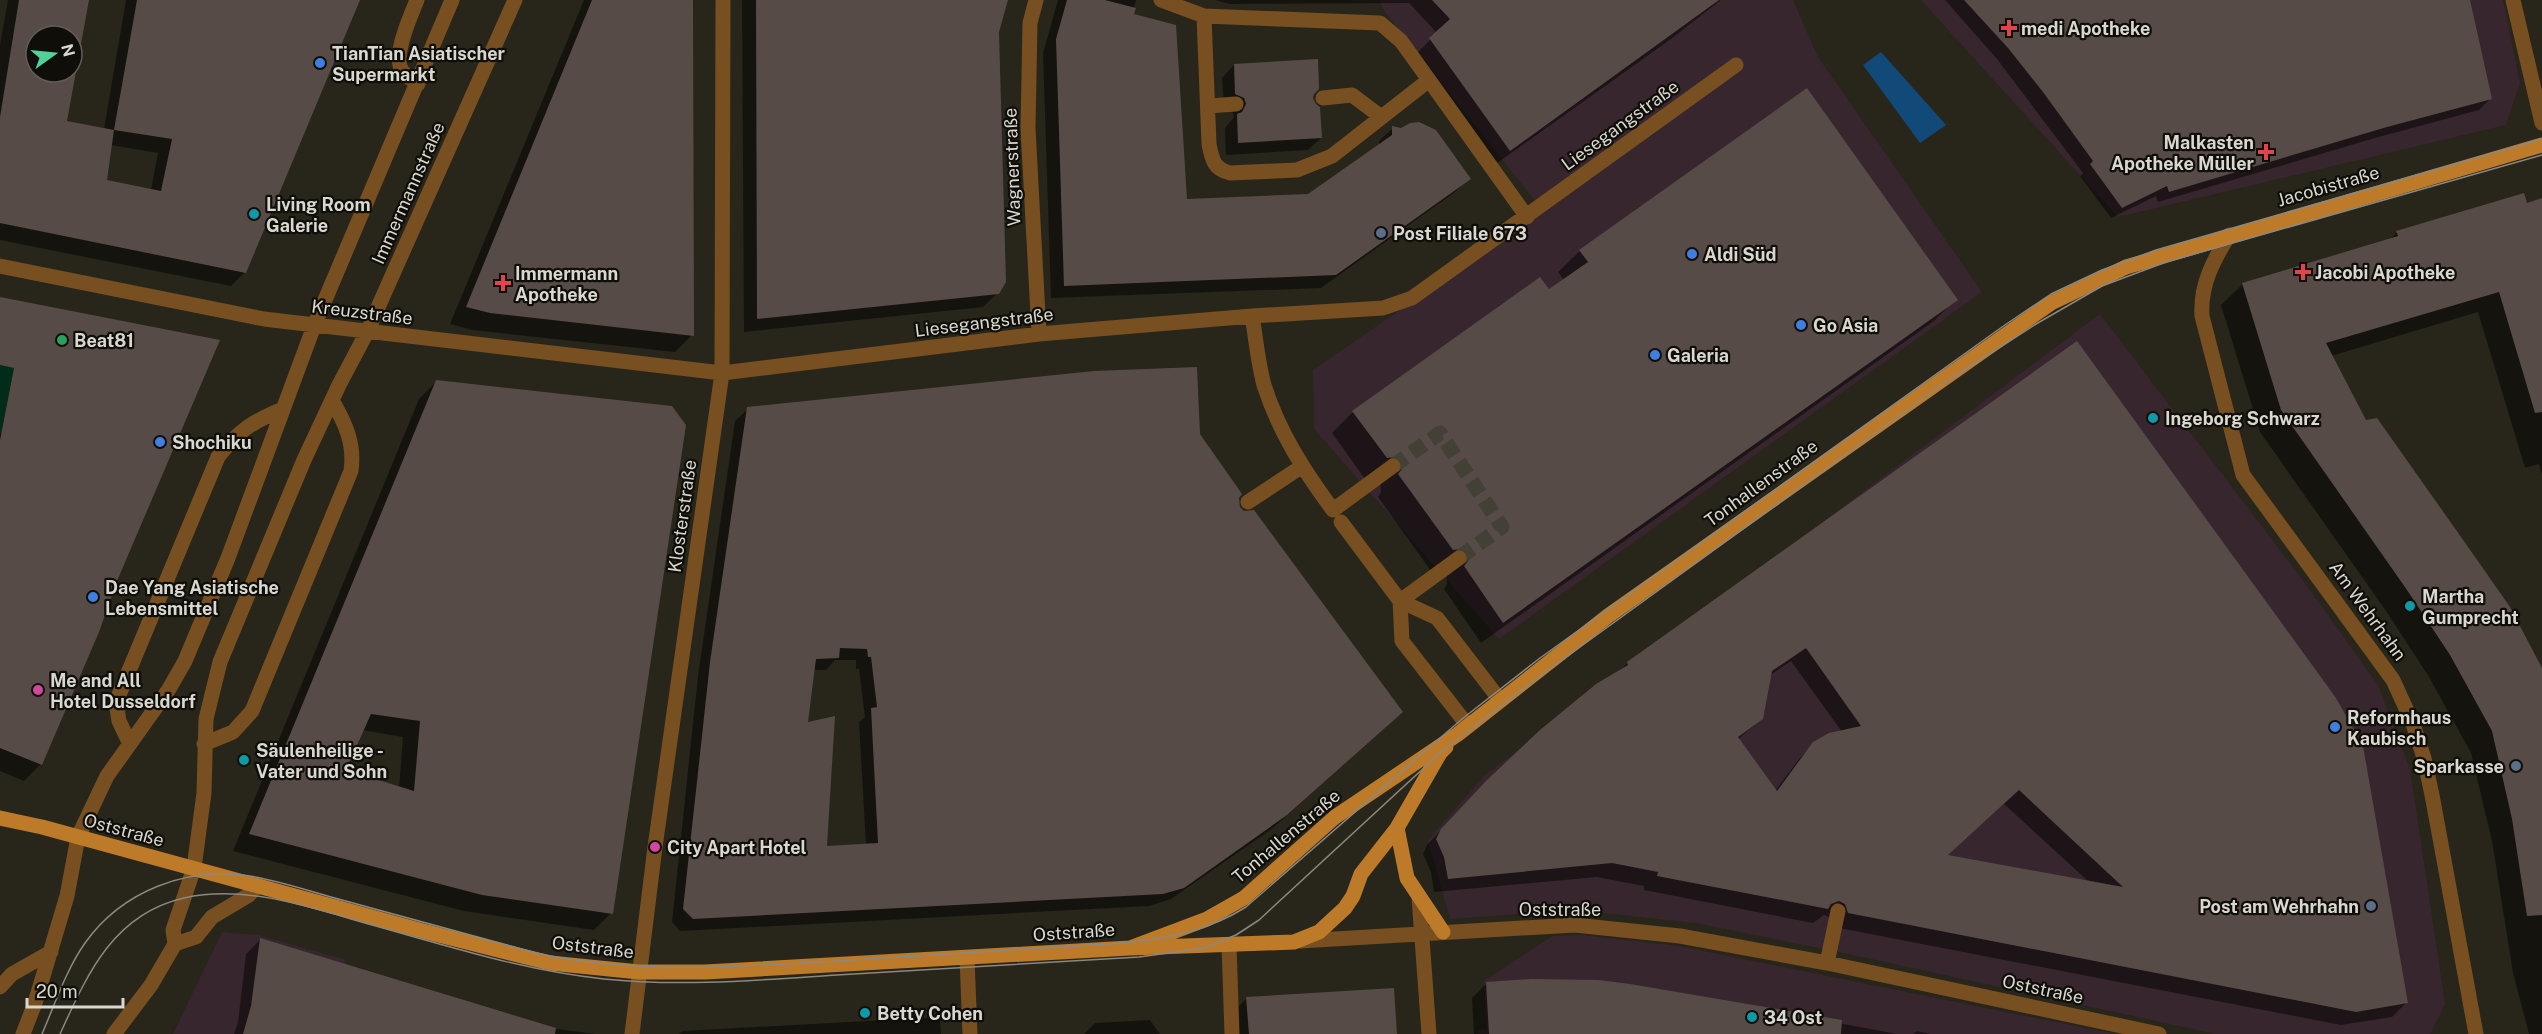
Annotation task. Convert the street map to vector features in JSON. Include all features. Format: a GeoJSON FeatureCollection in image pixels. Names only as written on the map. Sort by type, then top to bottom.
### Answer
{"type":"FeatureCollection","features":[{"type":"Feature","properties":{"kind":"main road","name":"Jacobistraße"},"geometry":{"type":"LineString","coordinates":[[2126,267],[2542,145]]}},
{"type":"Feature","properties":{"kind":"main road","name":"Tonhallenstraße"},"geometry":{"type":"LineString","coordinates":[[1130,948],[1207,918],[1244,898],[1335,817],[1463,730],[1608,616],[2006,332],[2050,303],[2126,267]]}},
{"type":"Feature","properties":{"kind":"main road","name":"Tonhallenstraße"},"geometry":{"type":"LineString","coordinates":[[1294,942],[1319,932],[1339,915],[1353,896],[1361,874],[1397,828],[1440,753],[1463,730]]}},
{"type":"Feature","properties":{"kind":"main road","name":"Oststraße"},"geometry":{"type":"LineString","coordinates":[[0,818],[539,960],[639,972],[705,972],[1130,948],[1294,942]]}},
{"type":"Feature","properties":{"kind":"main road"},"geometry":{"type":"LineString","coordinates":[[1397,828],[1404,871],[1419,898],[1443,932]]}},
{"type":"Feature","properties":{"kind":"street"},"geometry":{"type":"LineString","coordinates":[[417,0],[402,42],[399,61],[402,71],[418,84]]}},
{"type":"Feature","properties":{"kind":"street","name":"Immermannstraße"},"geometry":{"type":"LineString","coordinates":[[23,1034],[36,1003],[51,952],[66,896],[78,837],[107,776],[169,690],[185,661],[228,558],[314,326],[452,0]]}},
{"type":"Feature","properties":{"kind":"street","name":"Immermannstraße"},"geometry":{"type":"LineString","coordinates":[[114,1034],[151,985],[175,944],[173,930],[194,868],[204,793],[206,719],[220,662],[304,460],[367,332],[515,0]]}},
{"type":"Feature","properties":{"kind":"street","name":"Klosterstraße"},"geometry":{"type":"LineString","coordinates":[[632,1034],[722,373],[723,0]]}},
{"type":"Feature","properties":{"kind":"street","name":"Wagnerstraße"},"geometry":{"type":"LineString","coordinates":[[1036,0],[1030,23],[1028,128],[1039,334]]}},
{"type":"Feature","properties":{"kind":"street"},"geometry":{"type":"LineString","coordinates":[[1161,0],[1204,16],[1380,23],[1401,40],[1527,217]]}},
{"type":"Feature","properties":{"kind":"street"},"geometry":{"type":"LineString","coordinates":[[2513,0],[2542,123]]}},
{"type":"Feature","properties":{"kind":"street"},"geometry":{"type":"LineString","coordinates":[[1204,16],[1209,144],[1213,162],[1220,171],[1230,173],[1297,170],[1314,165],[1332,156],[1380,116],[1429,80]]}},
{"type":"Feature","properties":{"kind":"street","name":"Liesegangstraße"},"geometry":{"type":"LineString","coordinates":[[722,373],[1039,334],[1252,316],[1383,308],[1412,298],[1736,65]]}},
{"type":"Feature","properties":{"kind":"street"},"geometry":{"type":"LineString","coordinates":[[1323,98],[1352,95],[1380,116]]}},
{"type":"Feature","properties":{"kind":"street"},"geometry":{"type":"LineString","coordinates":[[1208,106],[1236,104]]}},
{"type":"Feature","properties":{"kind":"street","name":"Am Wehrhahn"},"geometry":{"type":"LineString","coordinates":[[2229,235],[2210,268],[2201,302],[2202,316],[2243,475],[2393,680],[2413,724],[2424,758],[2432,795],[2476,1034]]}},
{"type":"Feature","properties":{"kind":"street","name":"Kreuzstraße"},"geometry":{"type":"LineString","coordinates":[[0,266],[264,319],[722,373]]}},
{"type":"Feature","properties":{"kind":"street"},"geometry":{"type":"LineString","coordinates":[[1252,316],[1264,384],[1283,433],[1301,467],[1400,601],[1437,618],[1500,700]]}},
{"type":"Feature","properties":{"kind":"street"},"geometry":{"type":"LineString","coordinates":[[204,744],[233,732],[252,711],[351,471],[353,456],[348,427],[332,400]]}},
{"type":"Feature","properties":{"kind":"street"},"geometry":{"type":"LineString","coordinates":[[130,744],[119,721],[116,702],[218,457],[235,434],[259,418],[283,409]]}},
{"type":"Feature","properties":{"kind":"street"},"geometry":{"type":"LineString","coordinates":[[1337,516],[1393,466]]}},
{"type":"Feature","properties":{"kind":"street"},"geometry":{"type":"LineString","coordinates":[[1248,502],[1301,467]]}},
{"type":"Feature","properties":{"kind":"street"},"geometry":{"type":"LineString","coordinates":[[1400,601],[1458,558]]}},
{"type":"Feature","properties":{"kind":"street"},"geometry":{"type":"LineString","coordinates":[[1400,601],[1402,641],[1463,730]]}},
{"type":"Feature","properties":{"kind":"street"},"geometry":{"type":"LineString","coordinates":[[175,944],[196,937],[212,917],[249,895],[257,886]]}},
{"type":"Feature","properties":{"kind":"street"},"geometry":{"type":"LineString","coordinates":[[1419,898],[1429,1034]]}},
{"type":"Feature","properties":{"kind":"street"},"geometry":{"type":"LineString","coordinates":[[1827,963],[1838,911]]}},
{"type":"Feature","properties":{"kind":"street","name":"Oststraße"},"geometry":{"type":"LineString","coordinates":[[1294,942],[1575,924],[1680,936],[1827,963],[2159,1034]]}},
{"type":"Feature","properties":{"kind":"street"},"geometry":{"type":"LineString","coordinates":[[1228,945],[1232,1034]]}},
{"type":"Feature","properties":{"kind":"street"},"geometry":{"type":"LineString","coordinates":[[0,987],[12,974],[51,952]]}},
{"type":"Feature","properties":{"kind":"street"},"geometry":{"type":"LineString","coordinates":[[967,958],[970,1034]]}},
{"type":"Feature","properties":{"kind":"shaded area"},"geometry":{"type":"Polygon","coordinates":[[[1380,0],[1793,0],[1818,57],[1982,292],[1499,639],[1314,429],[1313,370],[1543,211],[1384,11],[1380,0]]]}},
{"type":"Feature","properties":{"kind":"shaded area"},"geometry":{"type":"Polygon","coordinates":[[[1921,0],[2503,0],[2520,83],[2506,125],[2118,217],[1921,0]]]}},
{"type":"Feature","properties":{"kind":"shaded area"},"geometry":{"type":"Polygon","coordinates":[[[2100,314],[2302,579],[2378,685],[2410,769],[2445,1004],[2430,1034],[2216,1034],[1696,923],[1576,910],[1450,919],[1428,840],[1484,776],[2100,314]]]}},
{"type":"Feature","properties":{"kind":"shaded area"},"geometry":{"type":"Polygon","coordinates":[[[222,932],[258,935],[346,960],[324,1034],[173,1034],[222,932]]]}},
{"type":"Feature","properties":{"kind":"shaded area"},"geometry":{"type":"Polygon","coordinates":[[[1581,935],[1679,946],[2115,1034],[1478,1034],[1477,1030],[1487,1029],[1484,981],[1553,936],[1581,935]]]}},
{"type":"Feature","properties":{"kind":"green space"},"geometry":{"type":"Polygon","coordinates":[[[0,365],[14,368],[1,433],[0,433],[0,365]]]}},
{"type":"Feature","properties":{"kind":"water"},"geometry":{"type":"Polygon","coordinates":[[[1881,52],[1946,125],[1920,143],[1863,65],[1881,52]]]}},
{"type":"Feature","properties":{"kind":"building"},"geometry":{"type":"Polygon","coordinates":[[[19,0],[89,0],[84,28],[84,24],[24,24],[24,84],[74,84],[67,121],[114,130],[137,0],[360,0],[246,273],[0,223],[0,117],[19,0]],[[114,130],[107,180],[161,191],[172,139],[114,130]]]}},
{"type":"Feature","properties":{"kind":"building"},"geometry":{"type":"Polygon","coordinates":[[[592,0],[693,0],[694,336],[490,313],[466,307],[592,0]]]}},
{"type":"Feature","properties":{"kind":"building"},"geometry":{"type":"Polygon","coordinates":[[[756,0],[1008,0],[999,32],[1006,282],[999,294],[757,319],[756,0]]]}},
{"type":"Feature","properties":{"kind":"building"},"geometry":{"type":"Polygon","coordinates":[[[1067,0],[1105,0],[1136,8],[1134,14],[1176,25],[1187,199],[1308,194],[1392,135],[1392,126],[1401,128],[1410,123],[1419,122],[1436,130],[1471,179],[1336,275],[1064,286],[1056,39],[1067,0]]]}},
{"type":"Feature","properties":{"kind":"building"},"geometry":{"type":"Polygon","coordinates":[[[1432,0],[1719,0],[1510,151],[1429,38],[1450,19],[1432,0]]]}},
{"type":"Feature","properties":{"kind":"building"},"geometry":{"type":"Polygon","coordinates":[[[1964,0],[2470,0],[2492,99],[2387,127],[2169,192],[2167,186],[2122,208],[2090,164],[2093,161],[2043,92],[2008,48],[1964,0]]]}},
{"type":"Feature","properties":{"kind":"building"},"geometry":{"type":"Polygon","coordinates":[[[1318,59],[1319,89],[1313,98],[1320,107],[1322,138],[1238,143],[1237,114],[1242,112],[1246,104],[1244,98],[1235,94],[1234,64],[1318,59]]]}},
{"type":"Feature","properties":{"kind":"building","name":"Galeria"},"geometry":{"type":"Polygon","coordinates":[[[1807,88],[1958,300],[1503,623],[1464,566],[1468,561],[1467,553],[1462,549],[1453,550],[1398,474],[1402,469],[1401,461],[1396,457],[1387,458],[1352,411],[1540,277],[1549,289],[1588,262],[1579,250],[1807,88]]]}},
{"type":"Feature","properties":{"kind":"building"},"geometry":{"type":"Polygon","coordinates":[[[2524,193],[2527,203],[2542,198],[2542,412],[2535,413],[2499,292],[2326,343],[2366,420],[2377,418],[2510,607],[2542,668],[2542,915],[2527,916],[2512,819],[2492,731],[2450,655],[2281,410],[2242,283],[2398,236],[2396,231],[2524,193]]]}},
{"type":"Feature","properties":{"kind":"building"},"geometry":{"type":"Polygon","coordinates":[[[0,297],[220,340],[117,581],[99,632],[42,765],[0,748],[0,440],[14,368],[0,365],[0,297]]]}},
{"type":"Feature","properties":{"kind":"building"},"geometry":{"type":"Polygon","coordinates":[[[2077,341],[2336,698],[2363,746],[2408,1003],[2356,1012],[1848,913],[1845,904],[1839,901],[1831,904],[1828,909],[1657,876],[1658,872],[1612,863],[1448,879],[1444,857],[1436,839],[1441,829],[1486,781],[1540,730],[1596,684],[1628,665],[1627,662],[2077,341]],[[1806,648],[1772,671],[1763,719],[1738,737],[1777,791],[1813,742],[1829,733],[1861,726],[1806,648]],[[2019,790],[1948,855],[2123,887],[2019,790]]]}},
{"type":"Feature","properties":{"kind":"building"},"geometry":{"type":"Polygon","coordinates":[[[1197,367],[1200,434],[1242,494],[1239,498],[1240,507],[1244,511],[1254,510],[1403,712],[1287,815],[1184,888],[1163,894],[693,919],[683,909],[710,662],[747,407],[1094,371],[1197,367]],[[840,648],[839,658],[816,659],[808,722],[835,716],[827,846],[878,843],[871,708],[877,707],[871,657],[868,657],[867,649],[840,648]]]}},
{"type":"Feature","properties":{"kind":"building"},"geometry":{"type":"Polygon","coordinates":[[[436,380],[672,406],[686,425],[613,914],[482,895],[249,834],[436,380]],[[371,714],[346,770],[414,791],[420,721],[371,714]]]}},
{"type":"Feature","properties":{"kind":"building"},"geometry":{"type":"Polygon","coordinates":[[[260,938],[556,1028],[555,1034],[243,1034],[251,1006],[260,938]]]}},
{"type":"Feature","properties":{"kind":"building"},"geometry":{"type":"Polygon","coordinates":[[[1531,979],[1599,980],[1630,984],[1842,1020],[1841,1034],[1489,1034],[1486,982],[1531,979]]]}},
{"type":"Feature","properties":{"kind":"building"},"geometry":{"type":"Polygon","coordinates":[[[1394,988],[1397,1034],[1249,1034],[1246,997],[1394,988]]]}},
{"type":"Feature","properties":{"kind":"tunnel"},"geometry":{"type":"LineString","coordinates":[[1393,466],[1440,433],[1502,527],[1459,558]]}},
{"type":"Feature","properties":{"kind":"tram line"},"geometry":{"type":"LineString","coordinates":[[42,1034],[72,964],[100,925],[137,896],[158,886],[203,875],[250,876],[273,881],[536,953],[573,960],[648,967],[723,967],[1123,943],[1171,936],[1202,928],[1246,907],[1462,719],[1540,658],[2051,294],[2102,270],[2156,250],[2542,139]]}},
{"type":"Feature","properties":{"kind":"tram line"},"geometry":{"type":"LineString","coordinates":[[60,1034],[92,969],[121,933],[138,918],[159,906],[184,898],[208,894],[232,894],[279,900],[516,964],[574,975],[633,981],[692,983],[750,981],[1139,957],[1204,948],[1236,935],[1259,920],[1440,753],[1540,676],[1946,382],[2036,324],[2102,286],[2166,262],[2542,155]]}},
{"type":"Feature","properties":{"kind":"place","name":"medi Apotheke"},"geometry":{"type":"Point","coordinates":[2009,28]}},
{"type":"Feature","properties":{"kind":"place","name":"TianTian Asiatischer Supermarkt"},"geometry":{"type":"Point","coordinates":[320,63]}},
{"type":"Feature","properties":{"kind":"place","name":"Malkasten Apotheke Müller"},"geometry":{"type":"Point","coordinates":[2266,152]}},
{"type":"Feature","properties":{"kind":"place","name":"Living Room Galerie"},"geometry":{"type":"Point","coordinates":[254,214]}},
{"type":"Feature","properties":{"kind":"place","name":"Post Filiale 673"},"geometry":{"type":"Point","coordinates":[1381,233]}},
{"type":"Feature","properties":{"kind":"place","name":"Aldi Süd"},"geometry":{"type":"Point","coordinates":[1692,254]}},
{"type":"Feature","properties":{"kind":"place","name":"Jacobi Apotheke"},"geometry":{"type":"Point","coordinates":[2303,272]}},
{"type":"Feature","properties":{"kind":"place","name":"Immermann Apotheke"},"geometry":{"type":"Point","coordinates":[503,283]}},
{"type":"Feature","properties":{"kind":"place","name":"Go Asia"},"geometry":{"type":"Point","coordinates":[1801,325]}},
{"type":"Feature","properties":{"kind":"place","name":"Beat81"},"geometry":{"type":"Point","coordinates":[62,340]}},
{"type":"Feature","properties":{"kind":"place","name":"Galeria"},"geometry":{"type":"Point","coordinates":[1655,355]}},
{"type":"Feature","properties":{"kind":"place","name":"Ingeborg Schwarz"},"geometry":{"type":"Point","coordinates":[2153,418]}},
{"type":"Feature","properties":{"kind":"place","name":"Shochiku"},"geometry":{"type":"Point","coordinates":[160,442]}},
{"type":"Feature","properties":{"kind":"place","name":"Dae Yang Asiatische Lebensmittel"},"geometry":{"type":"Point","coordinates":[93,597]}},
{"type":"Feature","properties":{"kind":"place","name":"Martha Gumprecht"},"geometry":{"type":"Point","coordinates":[2410,606]}},
{"type":"Feature","properties":{"kind":"place","name":"Me and All Hotel Dusseldorf"},"geometry":{"type":"Point","coordinates":[38,690]}},
{"type":"Feature","properties":{"kind":"place","name":"Reformhaus Kaubisch"},"geometry":{"type":"Point","coordinates":[2335,727]}},
{"type":"Feature","properties":{"kind":"place","name":"Säulenheilige - Vater und Sohn"},"geometry":{"type":"Point","coordinates":[244,760]}},
{"type":"Feature","properties":{"kind":"place","name":"Sparkasse"},"geometry":{"type":"Point","coordinates":[2516,766]}},
{"type":"Feature","properties":{"kind":"place","name":"City Apart Hotel"},"geometry":{"type":"Point","coordinates":[655,847]}},
{"type":"Feature","properties":{"kind":"place","name":"Post am Wehrhahn"},"geometry":{"type":"Point","coordinates":[2371,906]}},
{"type":"Feature","properties":{"kind":"place","name":"Betty Cohen"},"geometry":{"type":"Point","coordinates":[865,1013]}},
{"type":"Feature","properties":{"kind":"place","name":"34 Ost"},"geometry":{"type":"Point","coordinates":[1752,1017]}}]}
